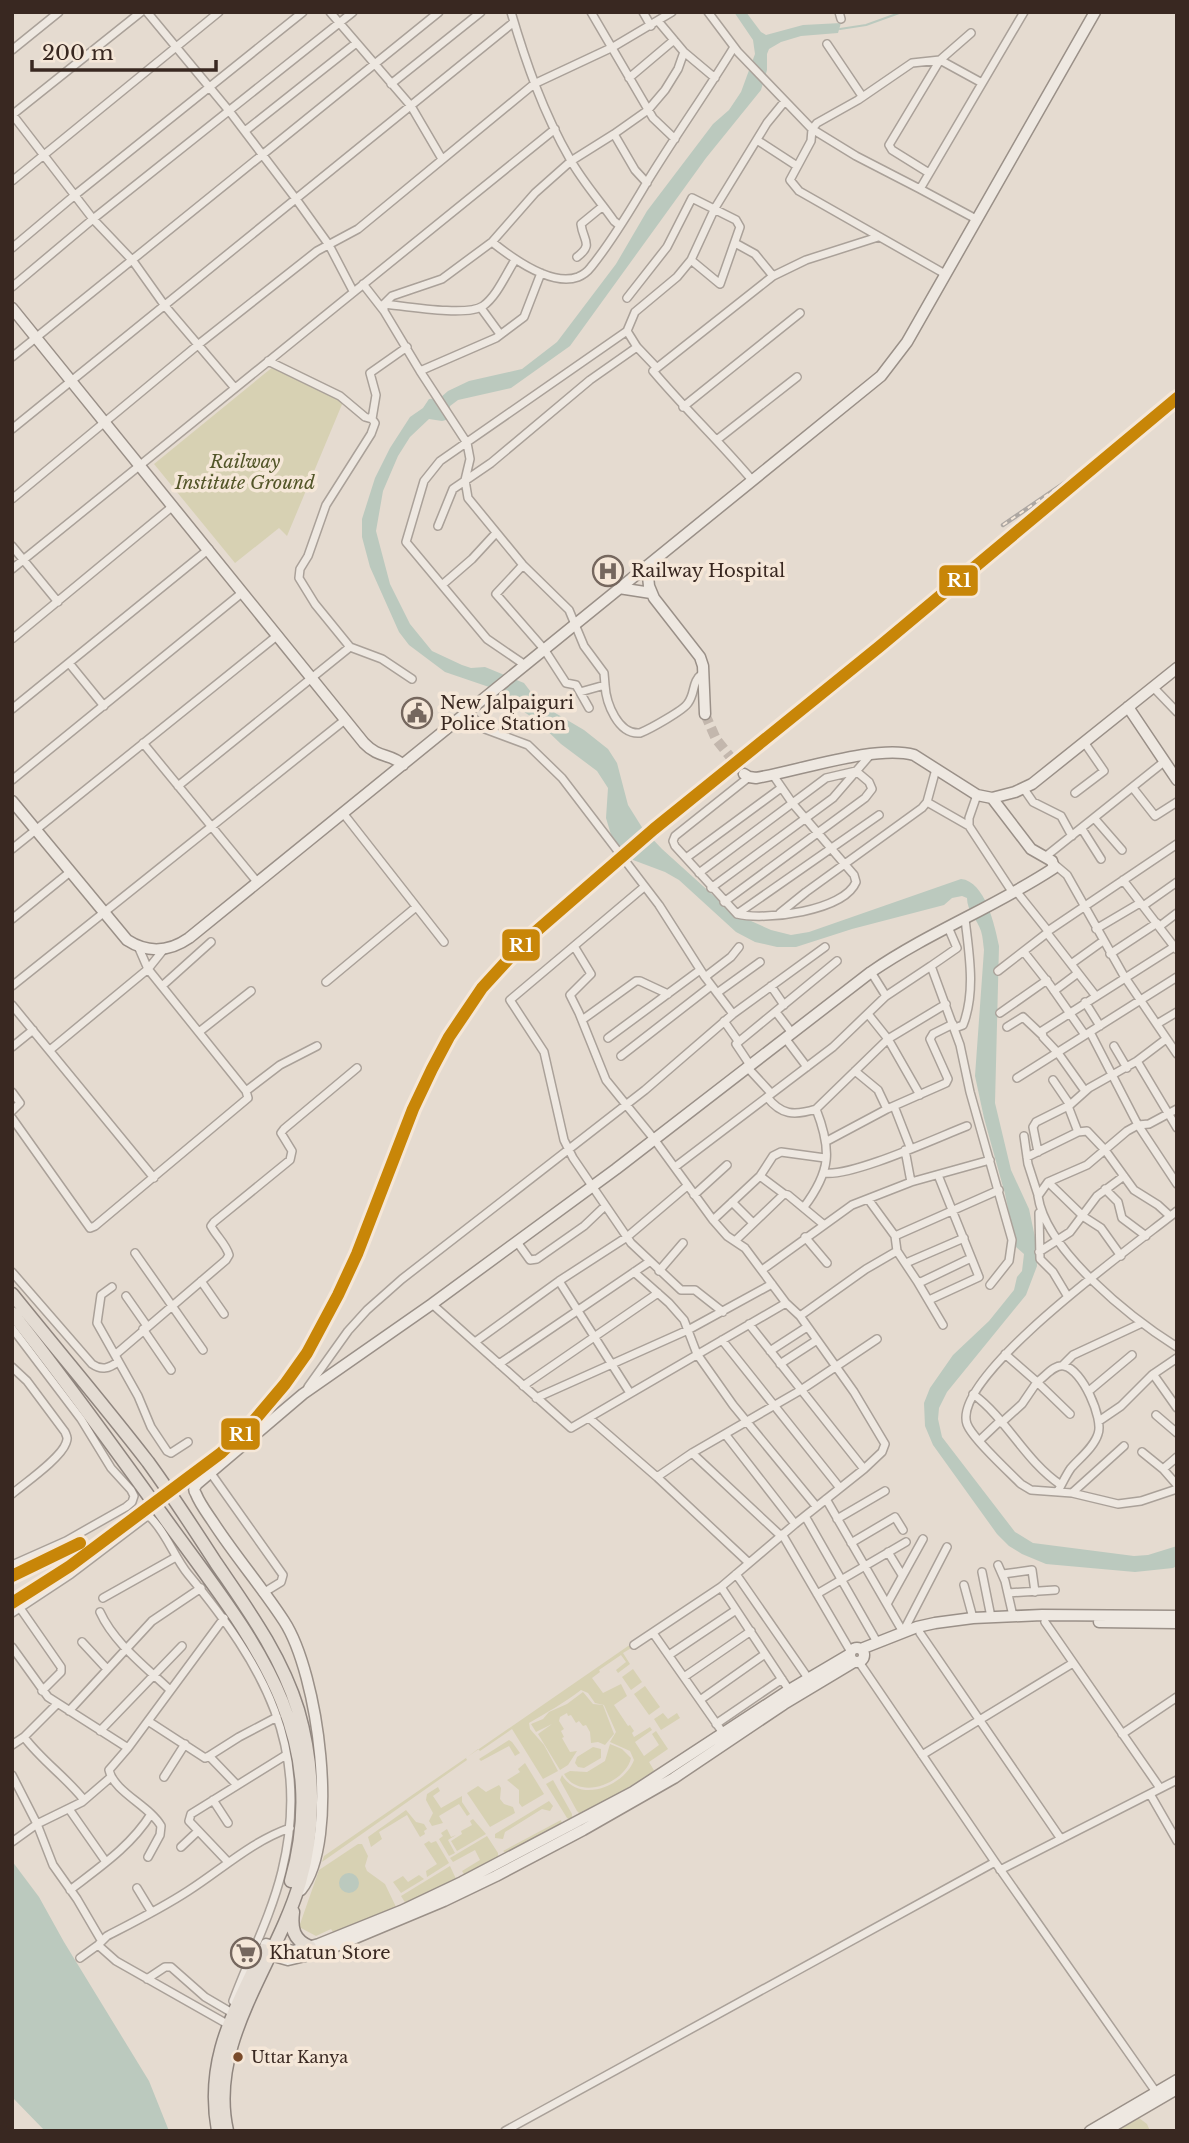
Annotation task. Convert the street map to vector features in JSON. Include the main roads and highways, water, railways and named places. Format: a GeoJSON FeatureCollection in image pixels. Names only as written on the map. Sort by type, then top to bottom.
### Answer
{"type":"FeatureCollection","features":[{"type":"Feature","properties":{"kind":"main road"},"geometry":{"type":"LineString","coordinates":[[12,1294],[159,1477],[267,1639],[283,1672],[297,1709],[308,1759],[311,1796],[309,1836],[295,1898],[293,1931],[299,1941],[310,1947]]}},
{"type":"Feature","properties":{"kind":"main road"},"geometry":{"type":"LineString","coordinates":[[12,1313],[91,1415],[258,1650],[283,1701],[293,1734],[301,1797],[299,1844],[288,1892],[265,1949],[248,2003],[246,2023],[229,2082],[222,2129]]}},
{"type":"Feature","properties":{"kind":"main road"},"geometry":{"type":"LineString","coordinates":[[222,2129],[214,2095],[217,2063],[229,2019],[295,1898]]}},
{"type":"Feature","properties":{"kind":"waterway"},"geometry":{"type":"LineString","coordinates":[[840,29],[866,25],[902,12]]}},
{"type":"Feature","properties":{"kind":"tunnel"},"geometry":{"type":"LineString","coordinates":[[705,714],[716,739],[744,774]]}},
{"type":"Feature","properties":{"kind":"railway"},"geometry":{"type":"LineString","coordinates":[[1003,525],[1104,456]]}},
{"type":"Feature","properties":{"kind":"place","name":"Railway Hospital"},"geometry":{"type":"Point","coordinates":[608,571]}},
{"type":"Feature","properties":{"kind":"place","name":"New Jalpaiguri Police Station"},"geometry":{"type":"Point","coordinates":[417,713]}},
{"type":"Feature","properties":{"kind":"place","name":"Khatun Store"},"geometry":{"type":"Point","coordinates":[246,1953]}},
{"type":"Feature","properties":{"kind":"place","name":"Uttar Kanya"},"geometry":{"type":"Point","coordinates":[238,2057]}},
{"type":"Feature","properties":{"kind":"park label","name":"Railway Institute Ground"},"geometry":{"type":"Point","coordinates":[245,472]}}]}
